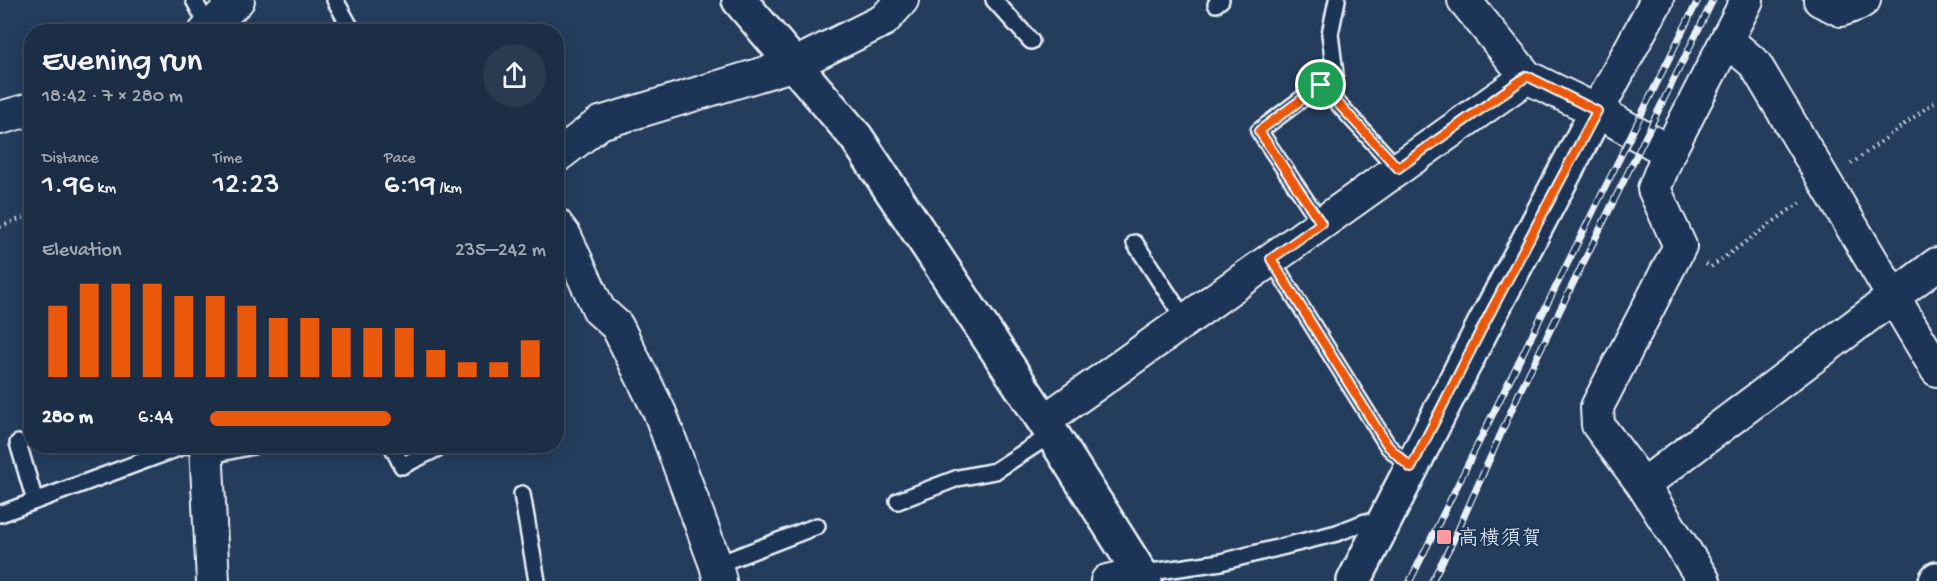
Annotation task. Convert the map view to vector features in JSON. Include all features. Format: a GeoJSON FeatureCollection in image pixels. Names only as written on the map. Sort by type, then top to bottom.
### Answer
{"type":"FeatureCollection","features":[{"type":"Feature","properties":{"kind":"street"},"geometry":{"type":"LineString","coordinates":[[213,24],[238,0]]}},
{"type":"Feature","properties":{"kind":"street"},"geometry":{"type":"LineString","coordinates":[[739,0],[856,137],[1145,575],[1107,581]]}},
{"type":"Feature","properties":{"kind":"street"},"geometry":{"type":"LineString","coordinates":[[564,151],[600,123],[795,64],[884,20],[902,0]]}},
{"type":"Feature","properties":{"kind":"street"},"geometry":{"type":"LineString","coordinates":[[1464,0],[1527,76],[1597,111],[1669,152]]}},
{"type":"Feature","properties":{"kind":"street"},"geometry":{"type":"LineString","coordinates":[[1354,581],[1482,328],[1657,0]]}},
{"type":"Feature","properties":{"kind":"street"},"geometry":{"type":"LineString","coordinates":[[1704,581],[1642,485],[1599,425],[1597,407],[1680,246],[1654,189],[1669,152],[1747,0]]}},
{"type":"Feature","properties":{"kind":"street"},"geometry":{"type":"LineString","coordinates":[[1820,0],[1841,10],[1864,0]]}},
{"type":"Feature","properties":{"kind":"street"},"geometry":{"type":"LineString","coordinates":[[1726,40],[1755,64],[1937,370]]}},
{"type":"Feature","properties":{"kind":"street"},"geometry":{"type":"LineString","coordinates":[[1048,428],[1185,320],[1527,76]]}},
{"type":"Feature","properties":{"kind":"street"},"geometry":{"type":"LineString","coordinates":[[0,118],[24,111]]}},
{"type":"Feature","properties":{"kind":"street"},"geometry":{"type":"LineString","coordinates":[[564,235],[599,310],[617,326],[660,413],[718,573]]}},
{"type":"Feature","properties":{"kind":"street"},"geometry":{"type":"LineString","coordinates":[[1642,485],[1937,264]]}},
{"type":"Feature","properties":{"kind":"street"},"geometry":{"type":"LineString","coordinates":[[199,453],[213,581]]}},
{"type":"Feature","properties":{"kind":"lane"},"geometry":{"type":"LineString","coordinates":[[194,0],[204,24]]}},
{"type":"Feature","properties":{"kind":"lane"},"geometry":{"type":"LineString","coordinates":[[335,0],[348,24]]}},
{"type":"Feature","properties":{"kind":"lane"},"geometry":{"type":"LineString","coordinates":[[994,0],[1031,41]]}},
{"type":"Feature","properties":{"kind":"lane"},"geometry":{"type":"LineString","coordinates":[[1321,223],[1259,131],[1335,74],[1330,34],[1337,0]]}},
{"type":"Feature","properties":{"kind":"lane"},"geometry":{"type":"LineString","coordinates":[[1321,85],[1398,168]]}},
{"type":"Feature","properties":{"kind":"lane"},"geometry":{"type":"LineString","coordinates":[[1135,243],[1185,320]]}},
{"type":"Feature","properties":{"kind":"lane"},"geometry":{"type":"LineString","coordinates":[[1271,259],[1388,446],[1411,468]]}},
{"type":"Feature","properties":{"kind":"lane"},"geometry":{"type":"LineString","coordinates":[[898,501],[958,478],[995,471],[1048,428]]}},
{"type":"Feature","properties":{"kind":"lane"},"geometry":{"type":"LineString","coordinates":[[18,443],[35,501]]}},
{"type":"Feature","properties":{"kind":"lane"},"geometry":{"type":"LineString","coordinates":[[0,514],[186,453]]}},
{"type":"Feature","properties":{"kind":"lane"},"geometry":{"type":"LineString","coordinates":[[396,453],[402,466],[428,453]]}},
{"type":"Feature","properties":{"kind":"lane"},"geometry":{"type":"LineString","coordinates":[[522,494],[537,581]]}},
{"type":"Feature","properties":{"kind":"lane"},"geometry":{"type":"LineString","coordinates":[[1145,575],[1221,562],[1337,533],[1365,522],[1381,528]]}},
{"type":"Feature","properties":{"kind":"lane"},"geometry":{"type":"LineString","coordinates":[[718,573],[817,526]]}},
{"type":"Feature","properties":{"kind":"path"},"geometry":{"type":"LineString","coordinates":[[0,227],[24,217]]}},
{"type":"Feature","properties":{"kind":"railway"},"geometry":{"type":"LineString","coordinates":[[1410,581],[1698,0]]}},
{"type":"Feature","properties":{"kind":"railway"},"geometry":{"type":"LineString","coordinates":[[1432,581],[1453,541],[1520,391],[1713,0]]}},
{"type":"Feature","properties":{"kind":"place","name":"高横須賀"},"geometry":{"type":"Point","coordinates":[1444,537]}},
{"type":"Feature","properties":{"kind":"route"},"geometry":{"type":"LineString","coordinates":[[1527,76],[1597,111],[1411,468],[1388,446],[1271,259],[1321,223],[1259,131],[1321,85],[1398,168],[1527,76]]}}]}
